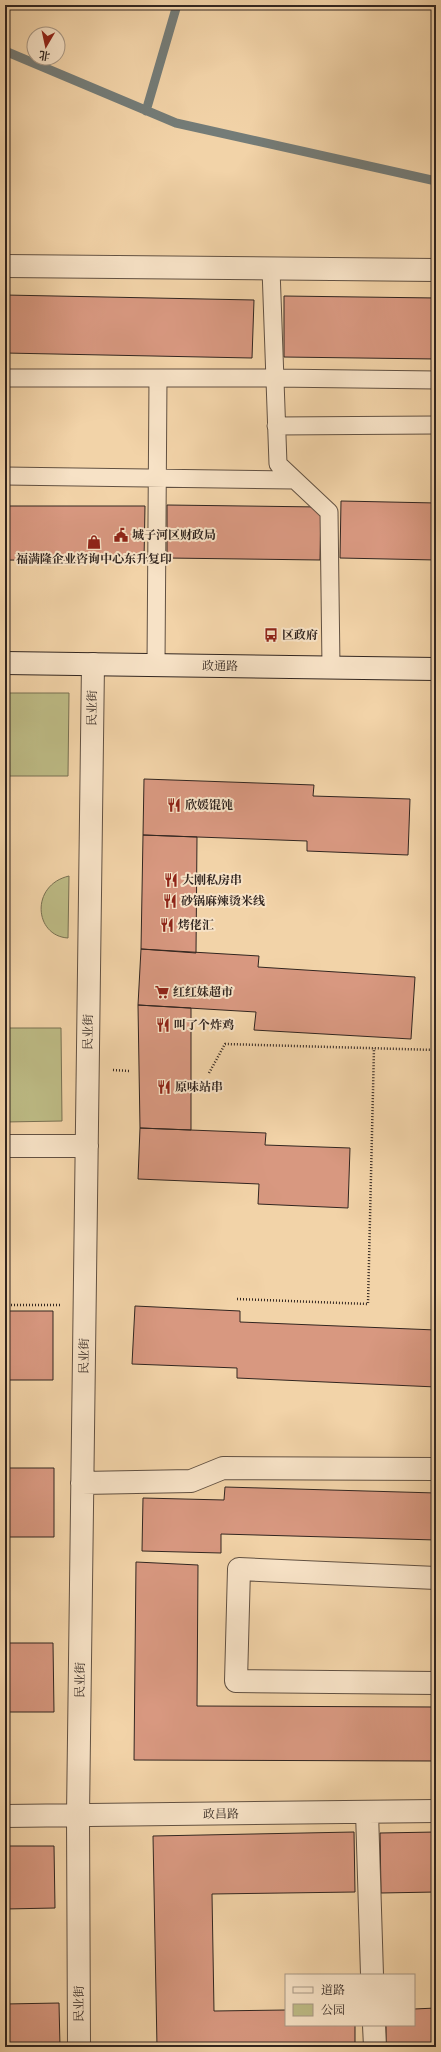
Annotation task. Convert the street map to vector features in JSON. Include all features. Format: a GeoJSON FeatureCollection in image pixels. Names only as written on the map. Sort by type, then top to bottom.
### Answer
{"type":"FeatureCollection","features":[{"type":"Feature","properties":{"kind":"street"},"geometry":{"type":"LineString","coordinates":[[5,266],[436,270]]}},
{"type":"Feature","properties":{"kind":"street","name":"政通路"},"geometry":{"type":"LineString","coordinates":[[5,663],[436,669]]}},
{"type":"Feature","properties":{"kind":"street","name":"民业街"},"geometry":{"type":"LineString","coordinates":[[80,2047],[78,1815],[93,664]]}},
{"type":"Feature","properties":{"kind":"street"},"geometry":{"type":"LineString","coordinates":[[5,1146],[86,1146]]}},
{"type":"Feature","properties":{"kind":"street"},"geometry":{"type":"LineString","coordinates":[[82,1483],[192,1481],[224,1468],[436,1469]]}},
{"type":"Feature","properties":{"kind":"street"},"geometry":{"type":"LineString","coordinates":[[436,1578],[239,1569],[236,1681],[436,1683]]}},
{"type":"Feature","properties":{"kind":"street","name":"政昌路"},"geometry":{"type":"LineString","coordinates":[[5,1816],[436,1811]]}},
{"type":"Feature","properties":{"kind":"street"},"geometry":{"type":"LineString","coordinates":[[367,1812],[372,1974]]}},
{"type":"Feature","properties":{"kind":"street"},"geometry":{"type":"LineString","coordinates":[[374,2026],[375,2047]]}},
{"type":"Feature","properties":{"kind":"lane"},"geometry":{"type":"LineString","coordinates":[[271,269],[278,464],[329,512],[331,667]]}},
{"type":"Feature","properties":{"kind":"lane"},"geometry":{"type":"LineString","coordinates":[[5,378],[274,378],[436,380]]}},
{"type":"Feature","properties":{"kind":"lane"},"geometry":{"type":"LineString","coordinates":[[156,665],[158,378]]}},
{"type":"Feature","properties":{"kind":"lane"},"geometry":{"type":"LineString","coordinates":[[276,426],[436,425]]}},
{"type":"Feature","properties":{"kind":"lane"},"geometry":{"type":"LineString","coordinates":[[5,476],[294,480]]}},
{"type":"Feature","properties":{"kind":"path"},"geometry":{"type":"LineString","coordinates":[[209,1073],[225,1044],[436,1050]]}},
{"type":"Feature","properties":{"kind":"path"},"geometry":{"type":"LineString","coordinates":[[237,1299],[368,1304],[374,1048]]}},
{"type":"Feature","properties":{"kind":"path"},"geometry":{"type":"LineString","coordinates":[[5,1305],[84,1305]]}},
{"type":"Feature","properties":{"kind":"green space"},"geometry":{"type":"Polygon","coordinates":[[[5,693],[69,693],[68,776],[5,776],[5,693]]]}},
{"type":"Feature","properties":{"kind":"green space"},"geometry":{"type":"Polygon","coordinates":[[[69,876],[68,938],[57,935],[48,929],[43,920],[41,910],[43,899],[48,889],[56,881],[69,876]]]}},
{"type":"Feature","properties":{"kind":"green space"},"geometry":{"type":"Polygon","coordinates":[[[5,1028],[61,1028],[62,1121],[5,1122],[5,1028]]]}},
{"type":"Feature","properties":{"kind":"building"},"geometry":{"type":"Polygon","coordinates":[[[5,295],[254,300],[252,358],[5,353],[5,295]]]}},
{"type":"Feature","properties":{"kind":"building"},"geometry":{"type":"Polygon","coordinates":[[[284,296],[436,298],[436,359],[284,357],[284,296]]]}},
{"type":"Feature","properties":{"kind":"building"},"geometry":{"type":"Polygon","coordinates":[[[341,501],[436,503],[436,560],[340,558],[341,501]]]}},
{"type":"Feature","properties":{"kind":"building"},"geometry":{"type":"Polygon","coordinates":[[[167,505],[321,507],[320,560],[167,558],[167,505]]]}},
{"type":"Feature","properties":{"kind":"building"},"geometry":{"type":"Polygon","coordinates":[[[5,506],[145,506],[144,561],[5,560],[5,506]]]}},
{"type":"Feature","properties":{"kind":"building"},"geometry":{"type":"Polygon","coordinates":[[[144,779],[314,785],[313,796],[410,799],[408,855],[307,851],[307,841],[143,835],[144,779]]]}},
{"type":"Feature","properties":{"kind":"building"},"geometry":{"type":"Polygon","coordinates":[[[143,835],[197,837],[196,953],[141,949],[143,835]]]}},
{"type":"Feature","properties":{"kind":"building"},"geometry":{"type":"Polygon","coordinates":[[[141,949],[259,956],[258,967],[415,977],[411,1039],[254,1030],[256,1012],[138,1005],[141,949]]]}},
{"type":"Feature","properties":{"kind":"building"},"geometry":{"type":"Polygon","coordinates":[[[138,1005],[191,1008],[191,1130],[140,1128],[138,1005]]]}},
{"type":"Feature","properties":{"kind":"building"},"geometry":{"type":"Polygon","coordinates":[[[140,1128],[266,1133],[265,1145],[350,1148],[348,1208],[258,1204],[259,1184],[138,1179],[140,1128]]]}},
{"type":"Feature","properties":{"kind":"building"},"geometry":{"type":"Polygon","coordinates":[[[135,1306],[240,1311],[240,1322],[436,1330],[436,1387],[237,1378],[237,1368],[132,1364],[135,1306]]]}},
{"type":"Feature","properties":{"kind":"building"},"geometry":{"type":"Polygon","coordinates":[[[5,1311],[53,1311],[53,1380],[5,1380],[5,1311]]]}},
{"type":"Feature","properties":{"kind":"building"},"geometry":{"type":"Polygon","coordinates":[[[5,1468],[54,1468],[54,1537],[5,1537],[5,1468]]]}},
{"type":"Feature","properties":{"kind":"building"},"geometry":{"type":"Polygon","coordinates":[[[225,1487],[436,1493],[436,1540],[221,1534],[221,1553],[142,1551],[143,1498],[224,1500],[225,1487]]]}},
{"type":"Feature","properties":{"kind":"building"},"geometry":{"type":"Polygon","coordinates":[[[136,1562],[198,1565],[197,1706],[436,1707],[436,1761],[134,1760],[136,1562]]]}},
{"type":"Feature","properties":{"kind":"building"},"geometry":{"type":"Polygon","coordinates":[[[5,1643],[53,1643],[54,1712],[5,1712],[5,1643]]]}},
{"type":"Feature","properties":{"kind":"building"},"geometry":{"type":"Polygon","coordinates":[[[354,1832],[355,1892],[212,1894],[214,2011],[285,2010],[285,2026],[355,2026],[355,2047],[157,2047],[153,1836],[354,1832]]]}},
{"type":"Feature","properties":{"kind":"building"},"geometry":{"type":"Polygon","coordinates":[[[436,1832],[436,1892],[381,1893],[380,1833],[436,1832]]]}},
{"type":"Feature","properties":{"kind":"building"},"geometry":{"type":"Polygon","coordinates":[[[5,1846],[54,1846],[55,1908],[5,1909],[5,1846]]]}},
{"type":"Feature","properties":{"kind":"building"},"geometry":{"type":"Polygon","coordinates":[[[59,2003],[60,2047],[5,2047],[5,2004],[59,2003]]]}},
{"type":"Feature","properties":{"kind":"building"},"geometry":{"type":"Polygon","coordinates":[[[436,2008],[436,2047],[386,2047],[386,2026],[415,2026],[415,2009],[436,2008]]]}},
{"type":"Feature","properties":{"kind":"waterway"},"geometry":{"type":"LineString","coordinates":[[146,111],[177,5]]}},
{"type":"Feature","properties":{"kind":"waterway"},"geometry":{"type":"LineString","coordinates":[[5,51],[176,123],[436,181]]}},
{"type":"Feature","properties":{"kind":"place","name":"城子河区财政局"},"geometry":{"type":"Point","coordinates":[121,535]}},
{"type":"Feature","properties":{"kind":"place","name":"福满隆企业咨询中心东升复印"},"geometry":{"type":"Point","coordinates":[94,542]}},
{"type":"Feature","properties":{"kind":"place","name":"区政府"},"geometry":{"type":"Point","coordinates":[271,635]}},
{"type":"Feature","properties":{"kind":"place","name":"欣媛馄饨"},"geometry":{"type":"Point","coordinates":[174,805]}},
{"type":"Feature","properties":{"kind":"place","name":"大刚私房串"},"geometry":{"type":"Point","coordinates":[171,880]}},
{"type":"Feature","properties":{"kind":"place","name":"砂锅麻辣烫米线"},"geometry":{"type":"Point","coordinates":[170,901]}},
{"type":"Feature","properties":{"kind":"place","name":"烤佬汇"},"geometry":{"type":"Point","coordinates":[167,925]}},
{"type":"Feature","properties":{"kind":"place","name":"红红妹超市"},"geometry":{"type":"Point","coordinates":[162,992]}},
{"type":"Feature","properties":{"kind":"place","name":"叫了个炸鸡"},"geometry":{"type":"Point","coordinates":[163,1025]}},
{"type":"Feature","properties":{"kind":"place","name":"原味站串"},"geometry":{"type":"Point","coordinates":[164,1087]}}]}
